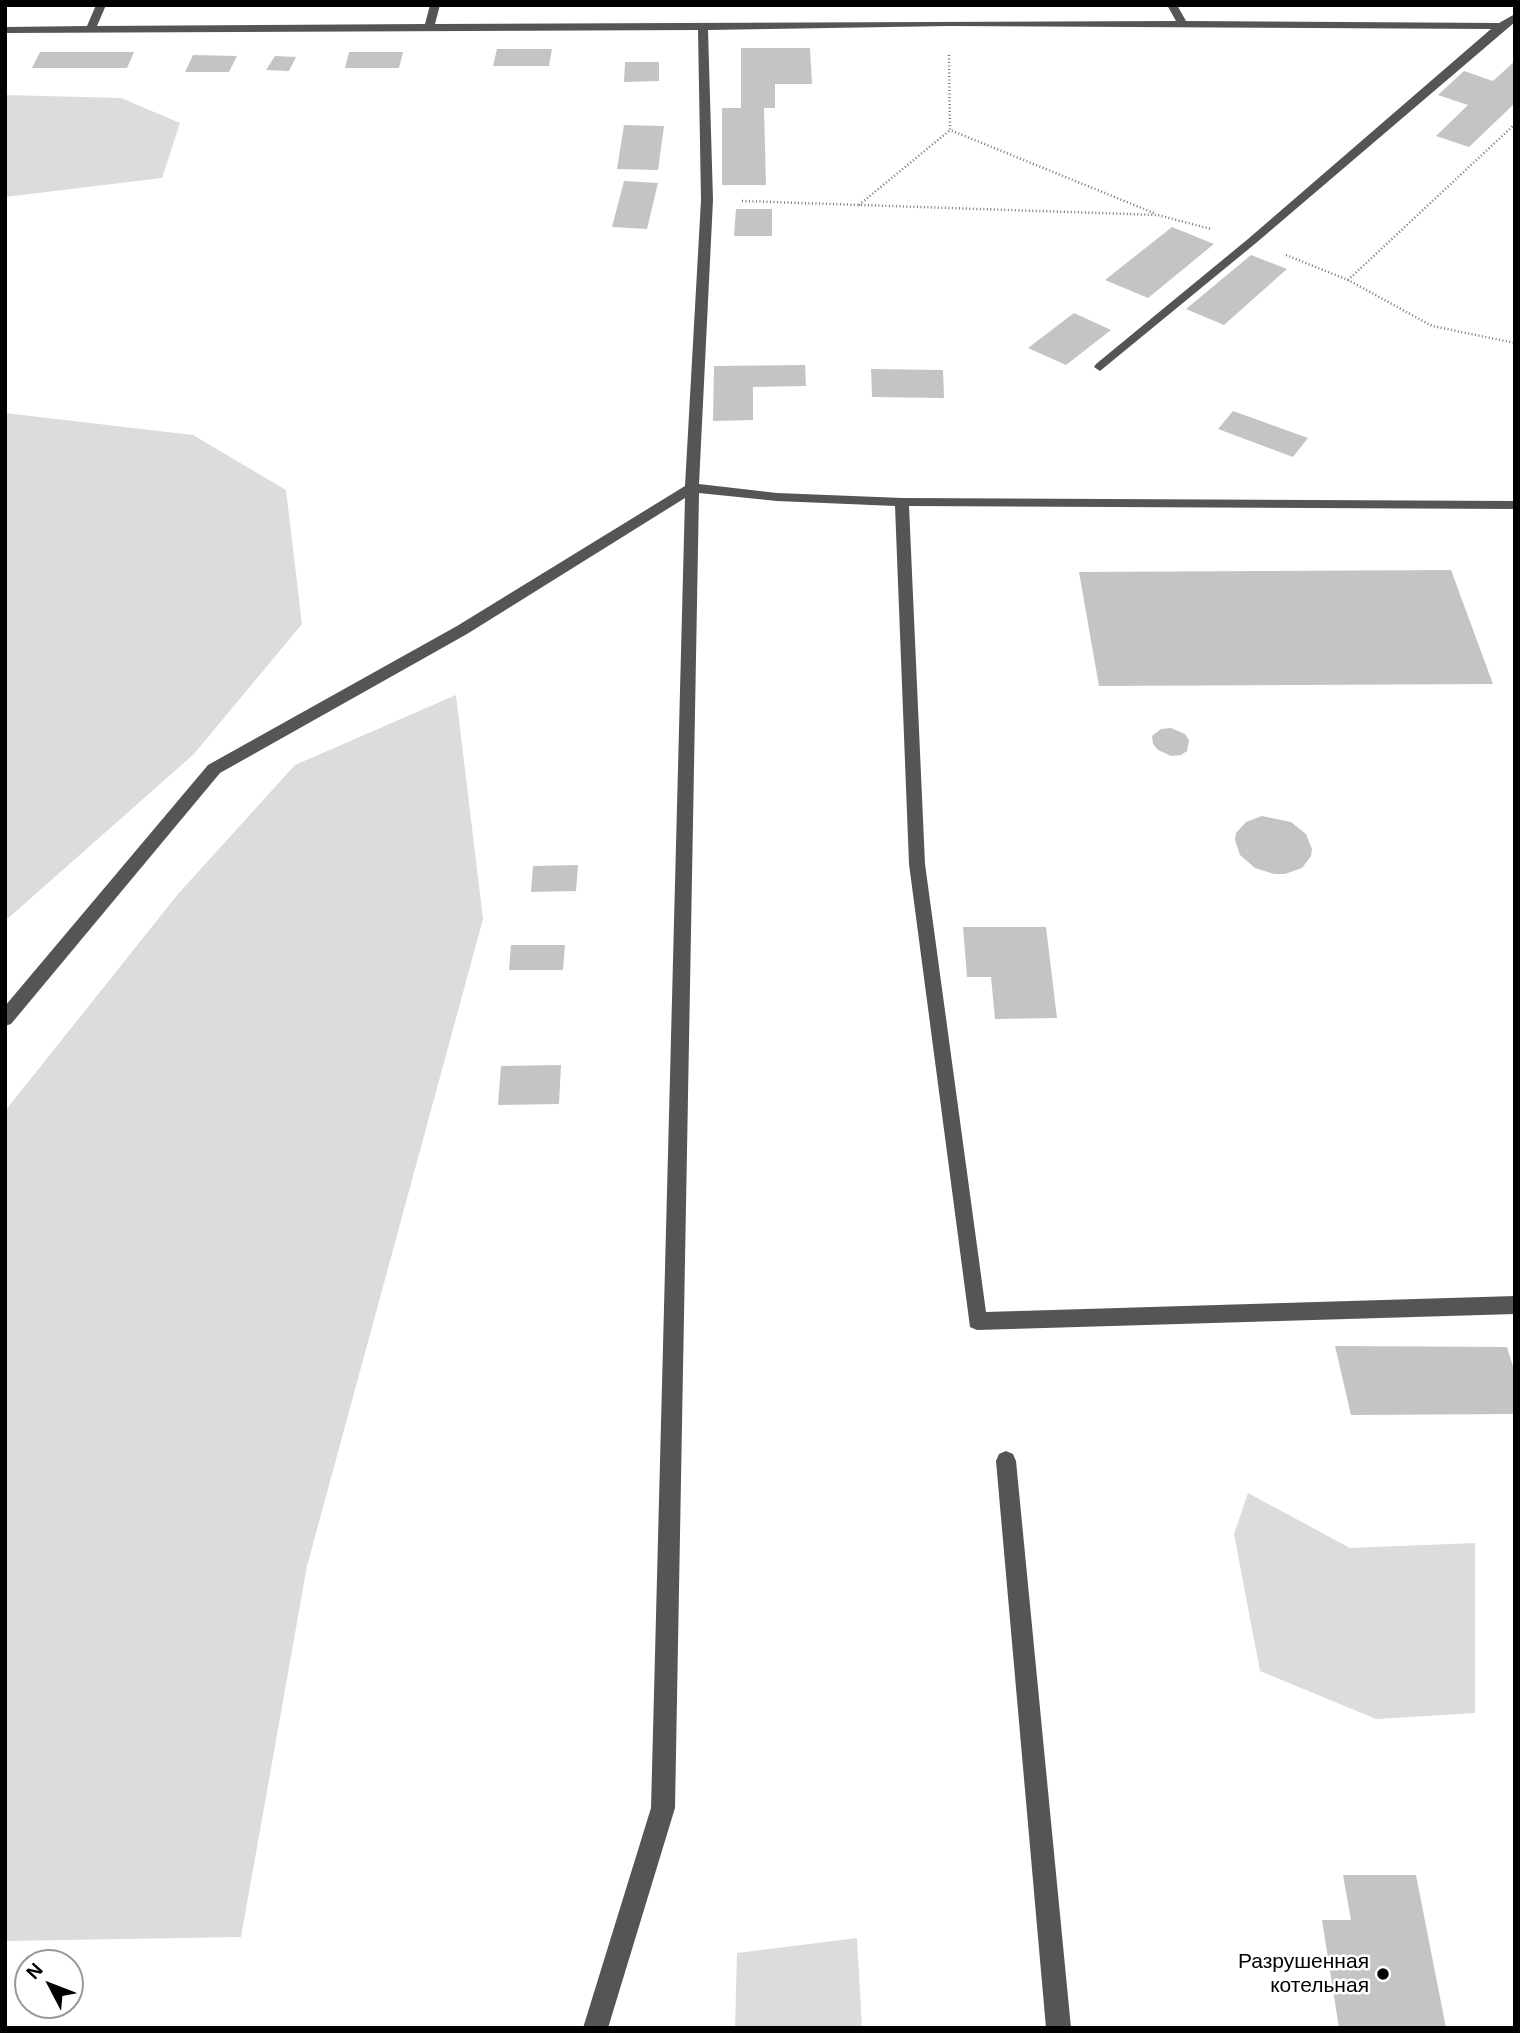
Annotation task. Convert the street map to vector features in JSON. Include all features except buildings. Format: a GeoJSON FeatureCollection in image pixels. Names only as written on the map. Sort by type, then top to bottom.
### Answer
{"type":"FeatureCollection","features":[{"type":"Feature","properties":{"kind":"street"},"geometry":{"type":"LineString","coordinates":[[90,30],[101,5]]}},
{"type":"Feature","properties":{"kind":"street"},"geometry":{"type":"LineString","coordinates":[[429,26],[435,5]]}},
{"type":"Feature","properties":{"kind":"street"},"geometry":{"type":"LineString","coordinates":[[1172,5],[1181,22]]}},
{"type":"Feature","properties":{"kind":"street"},"geometry":{"type":"LineString","coordinates":[[1100,367],[1252,241],[1501,26],[1515,17]]}},
{"type":"Feature","properties":{"kind":"street"},"geometry":{"type":"LineString","coordinates":[[5,30],[429,26],[703,27],[948,18],[1501,26]]}},
{"type":"Feature","properties":{"kind":"street"},"geometry":{"type":"LineString","coordinates":[[595,2028],[663,1808],[691,488],[707,200],[703,27]]}},
{"type":"Feature","properties":{"kind":"street"},"geometry":{"type":"LineString","coordinates":[[5,1019],[214,769],[463,630],[691,488],[778,497],[902,502],[1515,505]]}},
{"type":"Feature","properties":{"kind":"street"},"geometry":{"type":"LineString","coordinates":[[902,502],[917,864],[977,1321],[1515,1305]]}},
{"type":"Feature","properties":{"kind":"street"},"geometry":{"type":"LineString","coordinates":[[1006,1461],[1059,2028]]}},
{"type":"Feature","properties":{"kind":"path"},"geometry":{"type":"LineString","coordinates":[[948,18],[950,130]]}},
{"type":"Feature","properties":{"kind":"path"},"geometry":{"type":"LineString","coordinates":[[1348,281],[1515,124]]}},
{"type":"Feature","properties":{"kind":"path"},"geometry":{"type":"LineString","coordinates":[[858,206],[950,130]]}},
{"type":"Feature","properties":{"kind":"path"},"geometry":{"type":"LineString","coordinates":[[950,130],[1158,215],[1252,241],[1348,281],[1432,326],[1515,343]]}},
{"type":"Feature","properties":{"kind":"path"},"geometry":{"type":"LineString","coordinates":[[707,200],[1158,215]]}},
{"type":"Feature","properties":{"kind":"shaded area"},"geometry":{"type":"Polygon","coordinates":[[[5,95],[121,98],[180,123],[162,178],[5,197],[5,95]]]}},
{"type":"Feature","properties":{"kind":"shaded area"},"geometry":{"type":"Polygon","coordinates":[[[5,413],[193,435],[286,490],[302,624],[194,754],[5,921],[5,413]]]}},
{"type":"Feature","properties":{"kind":"shaded area"},"geometry":{"type":"Polygon","coordinates":[[[456,695],[483,919],[307,1566],[241,1937],[5,1941],[5,1111],[178,894],[295,765],[456,695]]]}},
{"type":"Feature","properties":{"kind":"shaded area"},"geometry":{"type":"Polygon","coordinates":[[[1248,1493],[1350,1548],[1475,1543],[1475,1713],[1376,1719],[1260,1671],[1234,1534],[1248,1493]]]}},
{"type":"Feature","properties":{"kind":"shaded area"},"geometry":{"type":"Polygon","coordinates":[[[857,1938],[862,2028],[735,2028],[737,1953],[857,1938]]]}},
{"type":"Feature","properties":{"kind":"place","name":"Разрушенная котельная"},"geometry":{"type":"Point","coordinates":[1383,1974]}}]}
